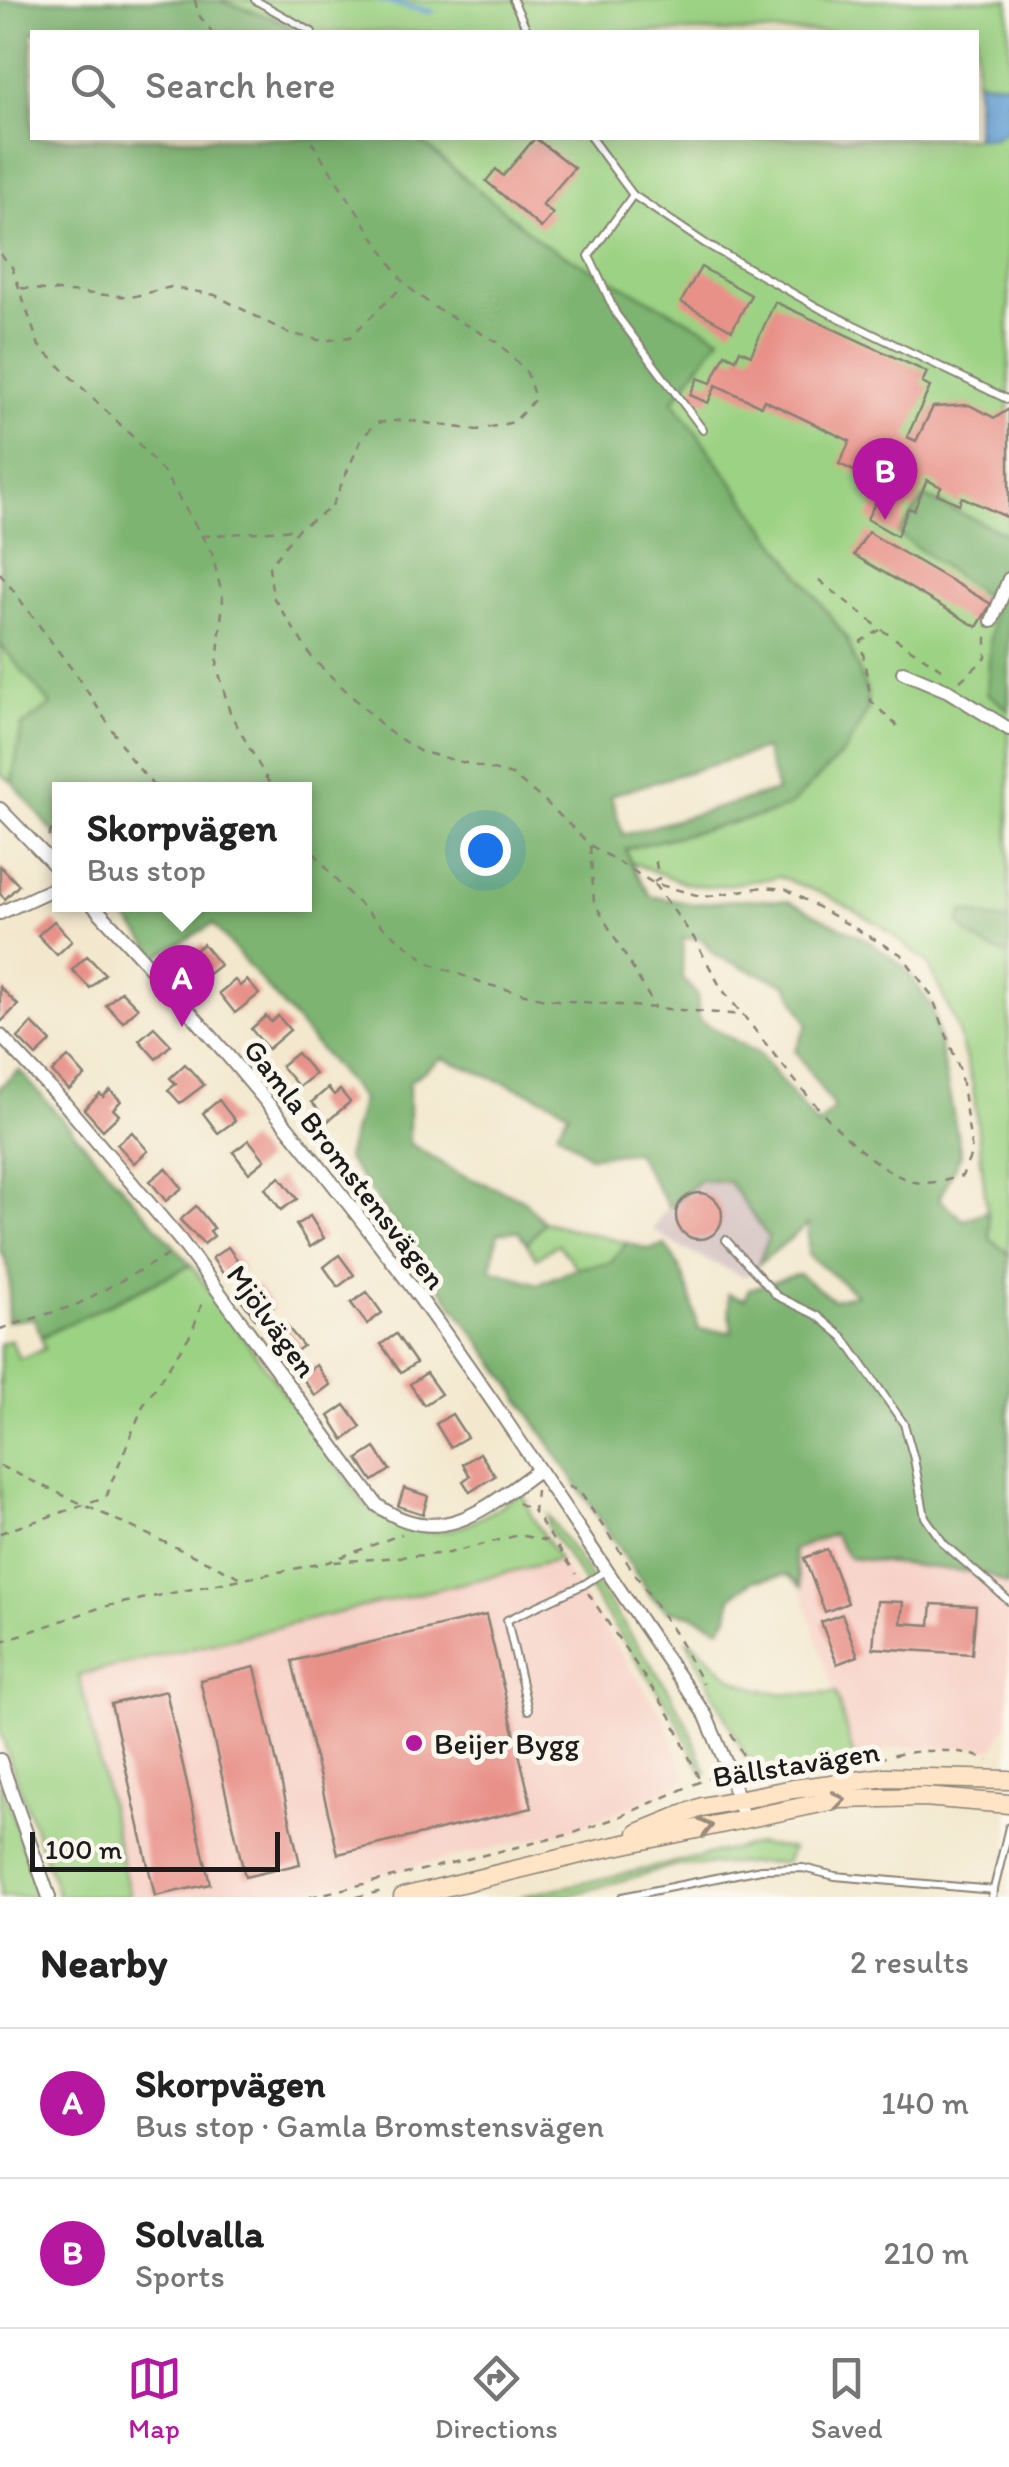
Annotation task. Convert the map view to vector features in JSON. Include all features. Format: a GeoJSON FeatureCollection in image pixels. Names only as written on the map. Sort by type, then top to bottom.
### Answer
{"type":"FeatureCollection","features":[{"type":"Feature","properties":{"kind":"street"},"geometry":{"type":"LineString","coordinates":[[992,621],[1009,579]]}},
{"type":"Feature","properties":{"kind":"street"},"geometry":{"type":"LineString","coordinates":[[903,672],[948,691],[1009,729]]}},
{"type":"Feature","properties":{"kind":"street"},"geometry":{"type":"LineString","coordinates":[[0,809],[52,862]]}},
{"type":"Feature","properties":{"kind":"street"},"geometry":{"type":"LineString","coordinates":[[0,913],[52,890]]}},
{"type":"Feature","properties":{"kind":"street","name":"Gamla Bromstensvägen"},"geometry":{"type":"LineString","coordinates":[[99,912],[284,1120],[402,1274],[706,1716],[743,1818]]}},
{"type":"Feature","properties":{"kind":"street","name":"Mjölvägen"},"geometry":{"type":"LineString","coordinates":[[0,1035],[66,1104],[185,1246],[369,1497],[388,1514],[413,1523]]}},
{"type":"Feature","properties":{"kind":"street"},"geometry":{"type":"LineString","coordinates":[[413,1523],[438,1525],[465,1519],[538,1471]]}},
{"type":"Feature","properties":{"kind":"street"},"geometry":{"type":"LineString","coordinates":[[0,1760],[49,1897]]}},
{"type":"Feature","properties":{"kind":"street","name":"Bällstavägen"},"geometry":{"type":"LineString","coordinates":[[600,1849],[702,1807],[738,1798],[886,1777],[1009,1780]]}},
{"type":"Feature","properties":{"kind":"street","name":"Bällstavägen"},"geometry":{"type":"LineString","coordinates":[[403,1897],[600,1849],[840,1799],[881,1796],[1009,1804]]}},
{"type":"Feature","properties":{"kind":"lane"},"geometry":{"type":"LineString","coordinates":[[255,0],[308,30]]}},
{"type":"Feature","properties":{"kind":"lane"},"geometry":{"type":"LineString","coordinates":[[514,0],[527,30]]}},
{"type":"Feature","properties":{"kind":"lane"},"geometry":{"type":"LineString","coordinates":[[593,140],[634,195],[706,244],[819,308],[1009,400]]}},
{"type":"Feature","properties":{"kind":"lane"},"geometry":{"type":"LineString","coordinates":[[634,195],[590,256],[616,314],[703,430]]}},
{"type":"Feature","properties":{"kind":"lane"},"geometry":{"type":"LineString","coordinates":[[726,1240],[777,1296],[818,1316],[843,1336],[904,1424],[925,1518],[944,1544],[1009,1601]]}},
{"type":"Feature","properties":{"kind":"lane"},"geometry":{"type":"LineString","coordinates":[[528,1710],[506,1620],[605,1572]]}},
{"type":"Feature","properties":{"kind":"lane"},"geometry":{"type":"LineString","coordinates":[[622,1897],[761,1869],[803,1868],[836,1876],[993,1893],[1009,1827]]}},
{"type":"Feature","properties":{"kind":"path"},"geometry":{"type":"LineString","coordinates":[[195,0],[198,14],[210,30]]}},
{"type":"Feature","properties":{"kind":"path"},"geometry":{"type":"LineString","coordinates":[[311,140],[404,285],[500,343],[527,373],[536,399],[514,422],[477,430],[404,420],[375,423],[361,440],[331,508],[298,529],[269,568],[273,597],[312,659],[388,731],[419,751],[512,775],[590,845],[652,883],[704,897],[762,888],[786,889],[902,955],[932,996],[960,1071],[972,1152],[962,1176],[916,1182],[875,1161],[812,1100],[721,988],[694,938],[652,883]]}},
{"type":"Feature","properties":{"kind":"path"},"geometry":{"type":"LineString","coordinates":[[0,254],[12,267],[39,346],[131,435],[164,473],[212,554],[224,599],[218,666],[230,713],[269,782]]}},
{"type":"Feature","properties":{"kind":"path"},"geometry":{"type":"LineString","coordinates":[[20,288],[131,296],[171,287],[215,295],[288,332],[323,341],[350,337],[404,285]]}},
{"type":"Feature","properties":{"kind":"path"},"geometry":{"type":"LineString","coordinates":[[202,536],[298,529]]}},
{"type":"Feature","properties":{"kind":"path"},"geometry":{"type":"LineString","coordinates":[[0,573],[150,782]]}},
{"type":"Feature","properties":{"kind":"path"},"geometry":{"type":"LineString","coordinates":[[819,580],[882,630],[861,641],[872,701],[897,726]]}},
{"type":"Feature","properties":{"kind":"path"},"geometry":{"type":"LineString","coordinates":[[948,691],[986,658],[986,631],[992,621]]}},
{"type":"Feature","properties":{"kind":"path"},"geometry":{"type":"LineString","coordinates":[[44,853],[52,829]]}},
{"type":"Feature","properties":{"kind":"path"},"geometry":{"type":"LineString","coordinates":[[590,845],[594,902],[654,1007]]}},
{"type":"Feature","properties":{"kind":"path"},"geometry":{"type":"LineString","coordinates":[[312,850],[383,928],[431,964],[545,999],[743,1015]]}},
{"type":"Feature","properties":{"kind":"path"},"geometry":{"type":"LineString","coordinates":[[652,883],[659,879],[655,858]]}},
{"type":"Feature","properties":{"kind":"path"},"geometry":{"type":"LineString","coordinates":[[0,1329],[76,1305],[185,1246]]}},
{"type":"Feature","properties":{"kind":"path"},"geometry":{"type":"LineString","coordinates":[[0,1533],[105,1498],[142,1406],[192,1332],[210,1279]]}},
{"type":"Feature","properties":{"kind":"path"},"geometry":{"type":"LineString","coordinates":[[0,1466],[244,1579]]}},
{"type":"Feature","properties":{"kind":"path"},"geometry":{"type":"LineString","coordinates":[[310,1897],[571,1834],[666,1798],[700,1780],[670,1715],[534,1512],[538,1471]]}},
{"type":"Feature","properties":{"kind":"path"},"geometry":{"type":"LineString","coordinates":[[566,1485],[580,1492],[678,1638],[704,1685]]}},
{"type":"Feature","properties":{"kind":"path"},"geometry":{"type":"LineString","coordinates":[[328,1562],[412,1530],[413,1523]]}},
{"type":"Feature","properties":{"kind":"path"},"geometry":{"type":"LineString","coordinates":[[0,1642],[102,1607],[328,1562],[449,1553],[519,1535],[554,1542]]}},
{"type":"Feature","properties":{"kind":"path"},"geometry":{"type":"LineString","coordinates":[[730,1732],[747,1763]]}},
{"type":"Feature","properties":{"kind":"shaded area"},"geometry":{"type":"Polygon","coordinates":[[[700,1180],[729,1182],[768,1237],[754,1274],[742,1276],[689,1252],[653,1230],[661,1214],[700,1180]]]}},
{"type":"Feature","properties":{"kind":"shaded area"},"geometry":{"type":"Polygon","coordinates":[[[833,1534],[849,1558],[987,1574],[1009,1586],[1009,1720],[994,1748],[899,1746],[855,1762],[793,1550],[833,1534]]]}},
{"type":"Feature","properties":{"kind":"shaded area"},"geometry":{"type":"Polygon","coordinates":[[[559,1560],[665,1720],[686,1778],[671,1790],[575,1829],[282,1897],[130,1897],[78,1675],[559,1560]]]}},
{"type":"Feature","properties":{"kind":"green space"},"geometry":{"type":"Polygon","coordinates":[[[0,0],[217,0],[276,19],[292,30],[30,30],[30,140],[419,140],[542,243],[720,337],[673,401],[847,639],[867,693],[868,710],[845,751],[791,805],[626,849],[650,896],[693,904],[747,899],[788,901],[869,941],[905,968],[932,1007],[961,1154],[939,1199],[963,1220],[988,1211],[990,1239],[1009,1254],[1008,1585],[987,1574],[849,1558],[833,1534],[793,1550],[801,1587],[788,1575],[754,1580],[731,1597],[728,1616],[720,1628],[692,1615],[669,1611],[650,1595],[504,1375],[346,1158],[362,1099],[213,924],[158,956],[121,912],[312,912],[312,782],[52,782],[52,831],[12,782],[22,726],[51,705],[0,644],[0,0]],[[765,749],[611,795],[623,835],[777,791],[765,749]],[[683,938],[682,978],[697,995],[699,1020],[759,1054],[818,1126],[834,1108],[795,1050],[808,1024],[787,985],[716,956],[702,939],[683,938]],[[442,1058],[409,1082],[409,1143],[459,1174],[521,1198],[544,1222],[527,1244],[518,1231],[498,1233],[491,1269],[538,1284],[577,1268],[610,1263],[627,1243],[648,1249],[665,1245],[686,1285],[698,1329],[732,1332],[728,1294],[745,1299],[749,1289],[799,1274],[833,1300],[856,1294],[808,1255],[808,1224],[758,1265],[768,1237],[729,1182],[700,1180],[669,1207],[635,1152],[589,1156],[557,1131],[569,1112],[442,1058]]]}},
{"type":"Feature","properties":{"kind":"green space"},"geometry":{"type":"Polygon","coordinates":[[[217,0],[1009,0],[1009,1254],[990,1239],[973,1086],[955,1022],[928,963],[880,925],[828,896],[780,877],[711,887],[684,883],[630,862],[626,848],[776,812],[847,639],[673,401],[720,337],[542,243],[419,140],[979,140],[979,30],[292,30],[276,19],[217,0]]]}},
{"type":"Feature","properties":{"kind":"green space"},"geometry":{"type":"Polygon","coordinates":[[[925,497],[1009,535],[1009,710],[987,693],[993,602],[898,534],[925,497]]]}},
{"type":"Feature","properties":{"kind":"green space"},"geometry":{"type":"Polygon","coordinates":[[[0,644],[52,705],[22,726],[12,782],[0,774],[0,644]]]}},
{"type":"Feature","properties":{"kind":"green space"},"geometry":{"type":"Polygon","coordinates":[[[963,911],[1009,922],[1009,954],[988,948],[969,934],[959,924],[963,911]]]}},
{"type":"Feature","properties":{"kind":"green space"},"geometry":{"type":"Polygon","coordinates":[[[19,1070],[191,1265],[41,1337],[34,1318],[7,1321],[9,1275],[0,1250],[0,1087],[19,1070]]]}},
{"type":"Feature","properties":{"kind":"green space"},"geometry":{"type":"Polygon","coordinates":[[[544,1222],[627,1243],[610,1264],[577,1268],[558,1244],[536,1258],[527,1244],[544,1222]]]}},
{"type":"Feature","properties":{"kind":"green space"},"geometry":{"type":"Polygon","coordinates":[[[191,1265],[367,1507],[390,1521],[429,1532],[464,1525],[522,1492],[531,1515],[559,1560],[79,1675],[130,1897],[59,1897],[0,1732],[0,1344],[11,1340],[19,1359],[45,1349],[41,1337],[191,1265]]]}},
{"type":"Feature","properties":{"kind":"green space"},"geometry":{"type":"Polygon","coordinates":[[[548,1515],[668,1689],[707,1773],[703,1774],[673,1713],[556,1540],[548,1527],[548,1515]]]}},
{"type":"Feature","properties":{"kind":"green space"},"geometry":{"type":"Polygon","coordinates":[[[687,1640],[728,1675],[753,1687],[794,1694],[836,1693],[855,1762],[785,1772],[758,1765],[746,1757],[687,1640]]]}},
{"type":"Feature","properties":{"kind":"green space"},"geometry":{"type":"Polygon","coordinates":[[[0,1778],[41,1897],[0,1897],[0,1778]]]}},
{"type":"Feature","properties":{"kind":"green space"},"geometry":{"type":"Polygon","coordinates":[[[757,1844],[792,1849],[786,1862],[673,1866],[563,1897],[520,1897],[757,1844]]]}},
{"type":"Feature","properties":{"kind":"water"},"geometry":{"type":"Polygon","coordinates":[[[979,81],[1009,83],[1009,129],[994,138],[979,138],[979,81]]]}},
{"type":"Feature","properties":{"kind":"building"},"geometry":{"type":"Polygon","coordinates":[[[533,140],[574,168],[542,205],[553,214],[541,228],[486,181],[496,169],[503,176],[533,140]]]}},
{"type":"Feature","properties":{"kind":"building"},"geometry":{"type":"Polygon","coordinates":[[[701,267],[751,295],[732,330],[681,302],[701,267]]]}},
{"type":"Feature","properties":{"kind":"building"},"geometry":{"type":"Polygon","coordinates":[[[775,302],[927,372],[922,383],[930,387],[907,437],[916,441],[933,407],[969,405],[995,418],[1009,409],[1009,518],[962,497],[959,504],[937,494],[941,487],[927,480],[914,510],[908,508],[897,536],[867,519],[875,503],[885,508],[906,463],[897,459],[885,485],[839,464],[850,441],[764,400],[761,406],[716,385],[708,403],[690,395],[698,378],[711,383],[725,354],[736,359],[740,350],[751,355],[775,302]]]}},
{"type":"Feature","properties":{"kind":"building"},"geometry":{"type":"Polygon","coordinates":[[[868,532],[991,604],[977,627],[854,555],[868,532]]]}},
{"type":"Feature","properties":{"kind":"building"},"geometry":{"type":"Polygon","coordinates":[[[0,866],[19,885],[5,899],[0,894],[0,866]]]}},
{"type":"Feature","properties":{"kind":"building"},"geometry":{"type":"Polygon","coordinates":[[[54,921],[72,941],[57,955],[38,935],[54,921]]]}},
{"type":"Feature","properties":{"kind":"building"},"geometry":{"type":"Polygon","coordinates":[[[203,944],[220,965],[206,976],[189,955],[203,944]]]}},
{"type":"Feature","properties":{"kind":"building"},"geometry":{"type":"Polygon","coordinates":[[[87,956],[105,974],[90,988],[72,970],[87,956]]]}},
{"type":"Feature","properties":{"kind":"building"},"geometry":{"type":"Polygon","coordinates":[[[235,980],[240,986],[247,980],[259,994],[235,1013],[219,993],[235,980]]]}},
{"type":"Feature","properties":{"kind":"building"},"geometry":{"type":"Polygon","coordinates":[[[0,987],[18,1005],[2,1021],[0,1019],[0,987]]]}},
{"type":"Feature","properties":{"kind":"building"},"geometry":{"type":"Polygon","coordinates":[[[121,991],[138,1008],[123,1022],[106,1005],[121,991]]]}},
{"type":"Feature","properties":{"kind":"building"},"geometry":{"type":"Polygon","coordinates":[[[266,1016],[271,1022],[278,1016],[290,1030],[268,1049],[251,1029],[266,1016]]]}},
{"type":"Feature","properties":{"kind":"building"},"geometry":{"type":"Polygon","coordinates":[[[32,1023],[51,1042],[36,1056],[18,1038],[32,1023]]]}},
{"type":"Feature","properties":{"kind":"building"},"geometry":{"type":"Polygon","coordinates":[[[154,1027],[171,1045],[156,1059],[139,1040],[154,1027]]]}},
{"type":"Feature","properties":{"kind":"building"},"geometry":{"type":"Polygon","coordinates":[[[297,1053],[315,1074],[299,1087],[281,1066],[297,1053]]]}},
{"type":"Feature","properties":{"kind":"building"},"geometry":{"type":"Polygon","coordinates":[[[68,1057],[85,1076],[69,1090],[52,1072],[68,1057]]]}},
{"type":"Feature","properties":{"kind":"building"},"geometry":{"type":"Polygon","coordinates":[[[185,1064],[204,1085],[180,1103],[168,1090],[176,1084],[170,1078],[185,1064]]]}},
{"type":"Feature","properties":{"kind":"building"},"geometry":{"type":"Polygon","coordinates":[[[328,1088],[334,1095],[340,1090],[350,1102],[328,1121],[312,1102],[328,1088]]]}},
{"type":"Feature","properties":{"kind":"building"},"geometry":{"type":"Polygon","coordinates":[[[110,1090],[121,1101],[113,1109],[119,1115],[103,1130],[84,1109],[110,1090]]]}},
{"type":"Feature","properties":{"kind":"building"},"geometry":{"type":"Polygon","coordinates":[[[219,1100],[235,1121],[218,1133],[203,1113],[219,1100]]]}},
{"type":"Feature","properties":{"kind":"building"},"geometry":{"type":"Polygon","coordinates":[[[132,1132],[148,1151],[134,1163],[117,1144],[132,1132]]]}},
{"type":"Feature","properties":{"kind":"building"},"geometry":{"type":"Polygon","coordinates":[[[249,1140],[265,1160],[249,1173],[233,1152],[249,1140]]]}},
{"type":"Feature","properties":{"kind":"building"},"geometry":{"type":"Polygon","coordinates":[[[166,1168],[182,1188],[166,1201],[150,1181],[166,1168]]]}},
{"type":"Feature","properties":{"kind":"building"},"geometry":{"type":"Polygon","coordinates":[[[280,1177],[297,1199],[281,1210],[265,1188],[280,1177]]]}},
{"type":"Feature","properties":{"kind":"building"},"geometry":{"type":"Polygon","coordinates":[[[699,1193],[715,1200],[722,1216],[715,1232],[699,1239],[683,1232],[676,1216],[683,1200],[699,1193]]]}},
{"type":"Feature","properties":{"kind":"building"},"geometry":{"type":"Polygon","coordinates":[[[196,1206],[214,1228],[210,1231],[214,1236],[204,1244],[180,1220],[196,1206]]]}},
{"type":"Feature","properties":{"kind":"building"},"geometry":{"type":"Polygon","coordinates":[[[310,1216],[324,1238],[310,1247],[296,1225],[310,1216]]]}},
{"type":"Feature","properties":{"kind":"building"},"geometry":{"type":"Polygon","coordinates":[[[228,1247],[243,1268],[227,1279],[212,1258],[228,1247]]]}},
{"type":"Feature","properties":{"kind":"building"},"geometry":{"type":"Polygon","coordinates":[[[339,1255],[354,1275],[338,1287],[324,1267],[339,1255]]]}},
{"type":"Feature","properties":{"kind":"building"},"geometry":{"type":"Polygon","coordinates":[[[257,1286],[273,1307],[256,1320],[240,1298],[257,1286]]]}},
{"type":"Feature","properties":{"kind":"building"},"geometry":{"type":"Polygon","coordinates":[[[367,1292],[382,1313],[367,1324],[351,1303],[367,1292]]]}},
{"type":"Feature","properties":{"kind":"building"},"geometry":{"type":"Polygon","coordinates":[[[286,1325],[303,1346],[286,1359],[270,1338],[286,1325]]]}},
{"type":"Feature","properties":{"kind":"building"},"geometry":{"type":"Polygon","coordinates":[[[396,1334],[416,1363],[401,1373],[381,1344],[396,1334]]]}},
{"type":"Feature","properties":{"kind":"building"},"geometry":{"type":"Polygon","coordinates":[[[316,1365],[330,1385],[315,1396],[301,1376],[316,1365]]]}},
{"type":"Feature","properties":{"kind":"building"},"geometry":{"type":"Polygon","coordinates":[[[426,1373],[441,1394],[424,1405],[410,1384],[426,1373]]]}},
{"type":"Feature","properties":{"kind":"building"},"geometry":{"type":"Polygon","coordinates":[[[345,1405],[361,1427],[344,1440],[329,1416],[345,1405]]]}},
{"type":"Feature","properties":{"kind":"building"},"geometry":{"type":"Polygon","coordinates":[[[452,1414],[467,1437],[450,1447],[436,1424],[452,1414]]]}},
{"type":"Feature","properties":{"kind":"building"},"geometry":{"type":"Polygon","coordinates":[[[375,1448],[390,1470],[373,1481],[358,1459],[375,1448]]]}},
{"type":"Feature","properties":{"kind":"building"},"geometry":{"type":"Polygon","coordinates":[[[480,1453],[495,1476],[470,1492],[463,1481],[470,1476],[463,1464],[480,1453]]]}},
{"type":"Feature","properties":{"kind":"building"},"geometry":{"type":"Polygon","coordinates":[[[404,1488],[428,1496],[423,1514],[398,1506],[404,1488]]]}},
{"type":"Feature","properties":{"kind":"building"},"geometry":{"type":"Polygon","coordinates":[[[827,1549],[848,1603],[825,1612],[804,1558],[827,1549]]]}},
{"type":"Feature","properties":{"kind":"building"},"geometry":{"type":"Polygon","coordinates":[[[877,1601],[903,1602],[901,1623],[930,1625],[932,1604],[976,1606],[972,1654],[873,1648],[877,1601]]]}},
{"type":"Feature","properties":{"kind":"building"},"geometry":{"type":"Polygon","coordinates":[[[842,1614],[858,1656],[837,1664],[821,1622],[842,1614]]]}},
{"type":"Feature","properties":{"kind":"building","name":"Beijer Bygg"},"geometry":{"type":"Polygon","coordinates":[[[486,1615],[532,1808],[338,1854],[292,1661],[486,1615]]]}},
{"type":"Feature","properties":{"kind":"building"},"geometry":{"type":"Polygon","coordinates":[[[255,1667],[300,1864],[245,1877],[200,1680],[255,1667]]]}},
{"type":"Feature","properties":{"kind":"building"},"geometry":{"type":"Polygon","coordinates":[[[166,1691],[210,1884],[155,1896],[111,1704],[166,1691]]]}},
{"type":"Feature","properties":{"kind":"waterway"},"geometry":{"type":"LineString","coordinates":[[379,0],[432,12]]}},
{"type":"Feature","properties":{"kind":"place","name":"Solvalla"},"geometry":{"type":"Point","coordinates":[885,520]}},
{"type":"Feature","properties":{"kind":"place","name":"Skorpvägen"},"geometry":{"type":"Point","coordinates":[182,1027]}},
{"type":"Feature","properties":{"kind":"place","name":"Beijer Bygg"},"geometry":{"type":"Point","coordinates":[414,1743]}}]}
